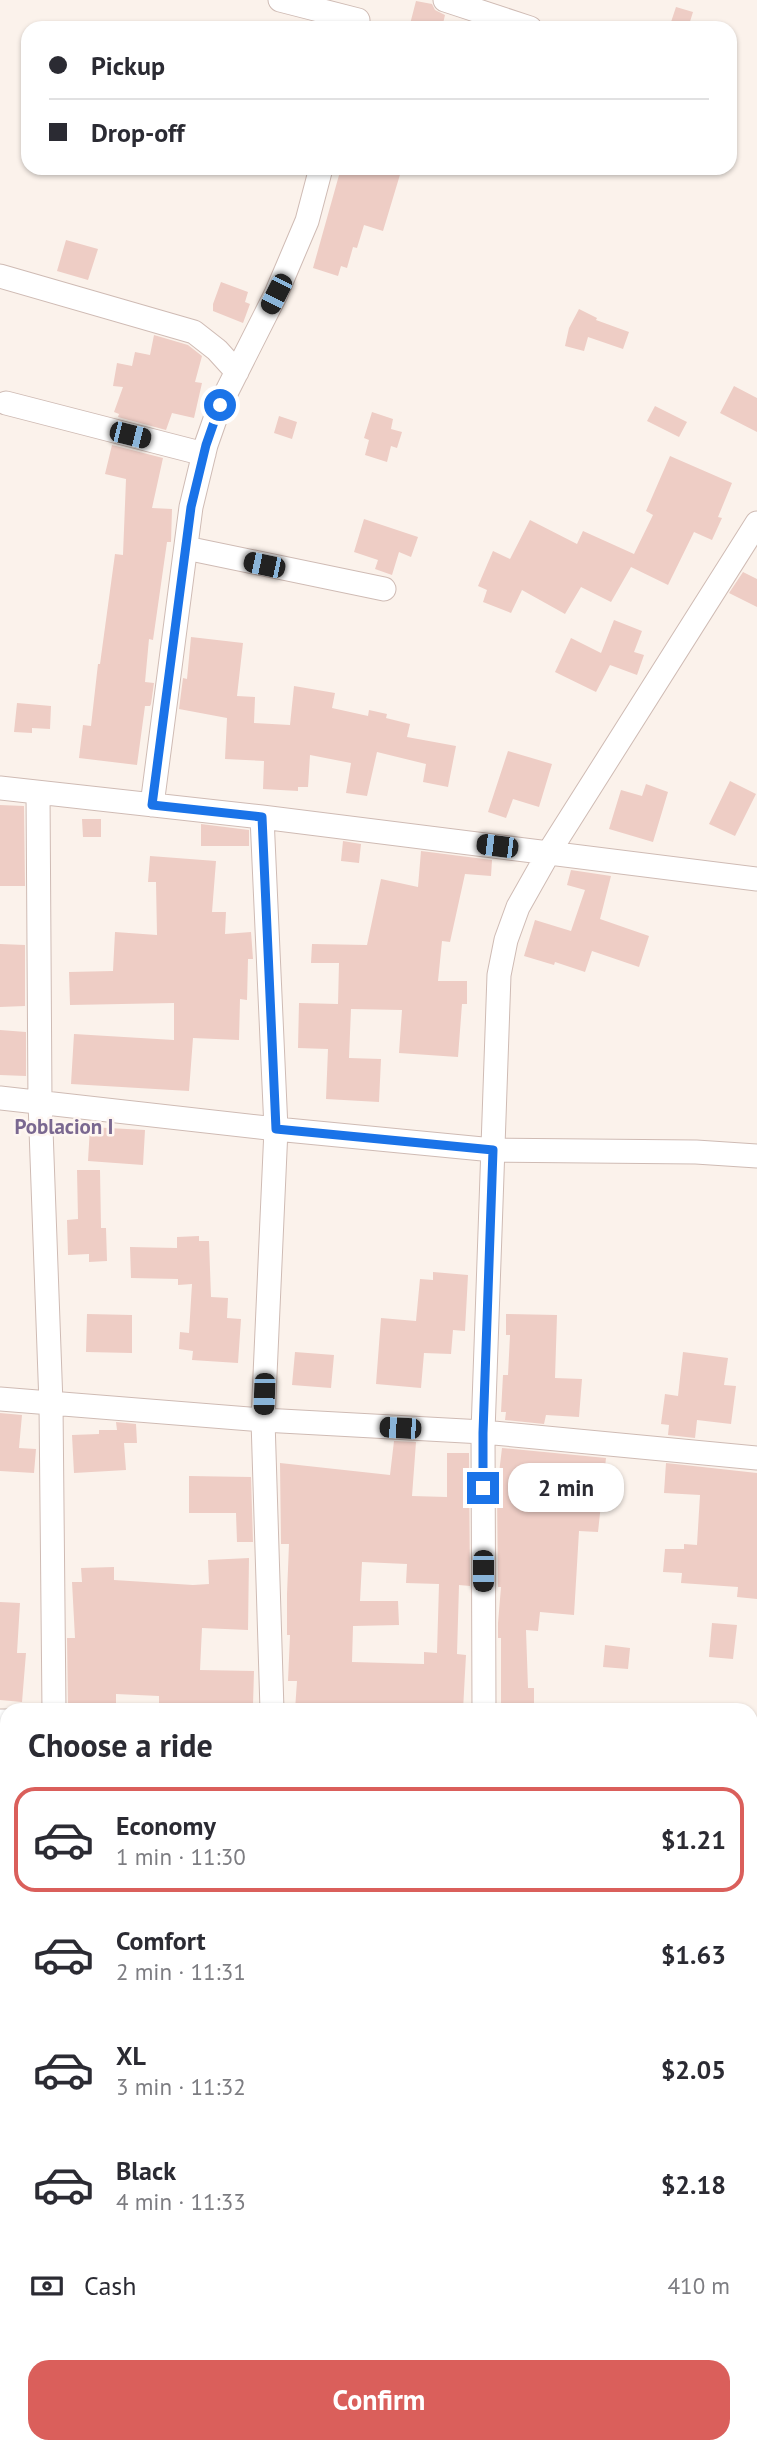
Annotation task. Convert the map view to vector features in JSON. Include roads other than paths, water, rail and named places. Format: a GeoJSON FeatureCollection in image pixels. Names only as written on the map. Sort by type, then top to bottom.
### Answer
{"type":"FeatureCollection","features":[{"type":"Feature","properties":{"kind":"street"},"geometry":{"type":"LineString","coordinates":[[280,0],[360,16]]}},
{"type":"Feature","properties":{"kind":"street"},"geometry":{"type":"LineString","coordinates":[[445,0],[509,21]]}},
{"type":"Feature","properties":{"kind":"street"},"geometry":{"type":"LineString","coordinates":[[152,805],[191,507],[204,454],[220,405],[276,294],[307,221],[319,175]]}},
{"type":"Feature","properties":{"kind":"street"},"geometry":{"type":"LineString","coordinates":[[0,276],[194,332],[217,350],[237,372]]}},
{"type":"Feature","properties":{"kind":"street"},"geometry":{"type":"LineString","coordinates":[[6,403],[204,454]]}},
{"type":"Feature","properties":{"kind":"street"},"geometry":{"type":"LineString","coordinates":[[484,1703],[483,1433],[499,975],[506,940],[518,907],[549,852],[757,523]]}},
{"type":"Feature","properties":{"kind":"street"},"geometry":{"type":"LineString","coordinates":[[186,548],[384,589]]}},
{"type":"Feature","properties":{"kind":"street"},"geometry":{"type":"LineString","coordinates":[[0,788],[262,817],[757,879]]}},
{"type":"Feature","properties":{"kind":"street"},"geometry":{"type":"LineString","coordinates":[[38,793],[40,1102],[51,1404],[54,1703]]}},
{"type":"Feature","properties":{"kind":"street"},"geometry":{"type":"LineString","coordinates":[[262,817],[276,1129],[263,1420],[272,1703]]}},
{"type":"Feature","properties":{"kind":"street"},"geometry":{"type":"LineString","coordinates":[[0,1098],[493,1150],[696,1152],[757,1156]]}},
{"type":"Feature","properties":{"kind":"street"},"geometry":{"type":"LineString","coordinates":[[0,1399],[263,1420],[483,1433],[757,1458]]}},
{"type":"Feature","properties":{"kind":"district","name":"Poblacion I"},"geometry":{"type":"Point","coordinates":[64,1126]}}]}
